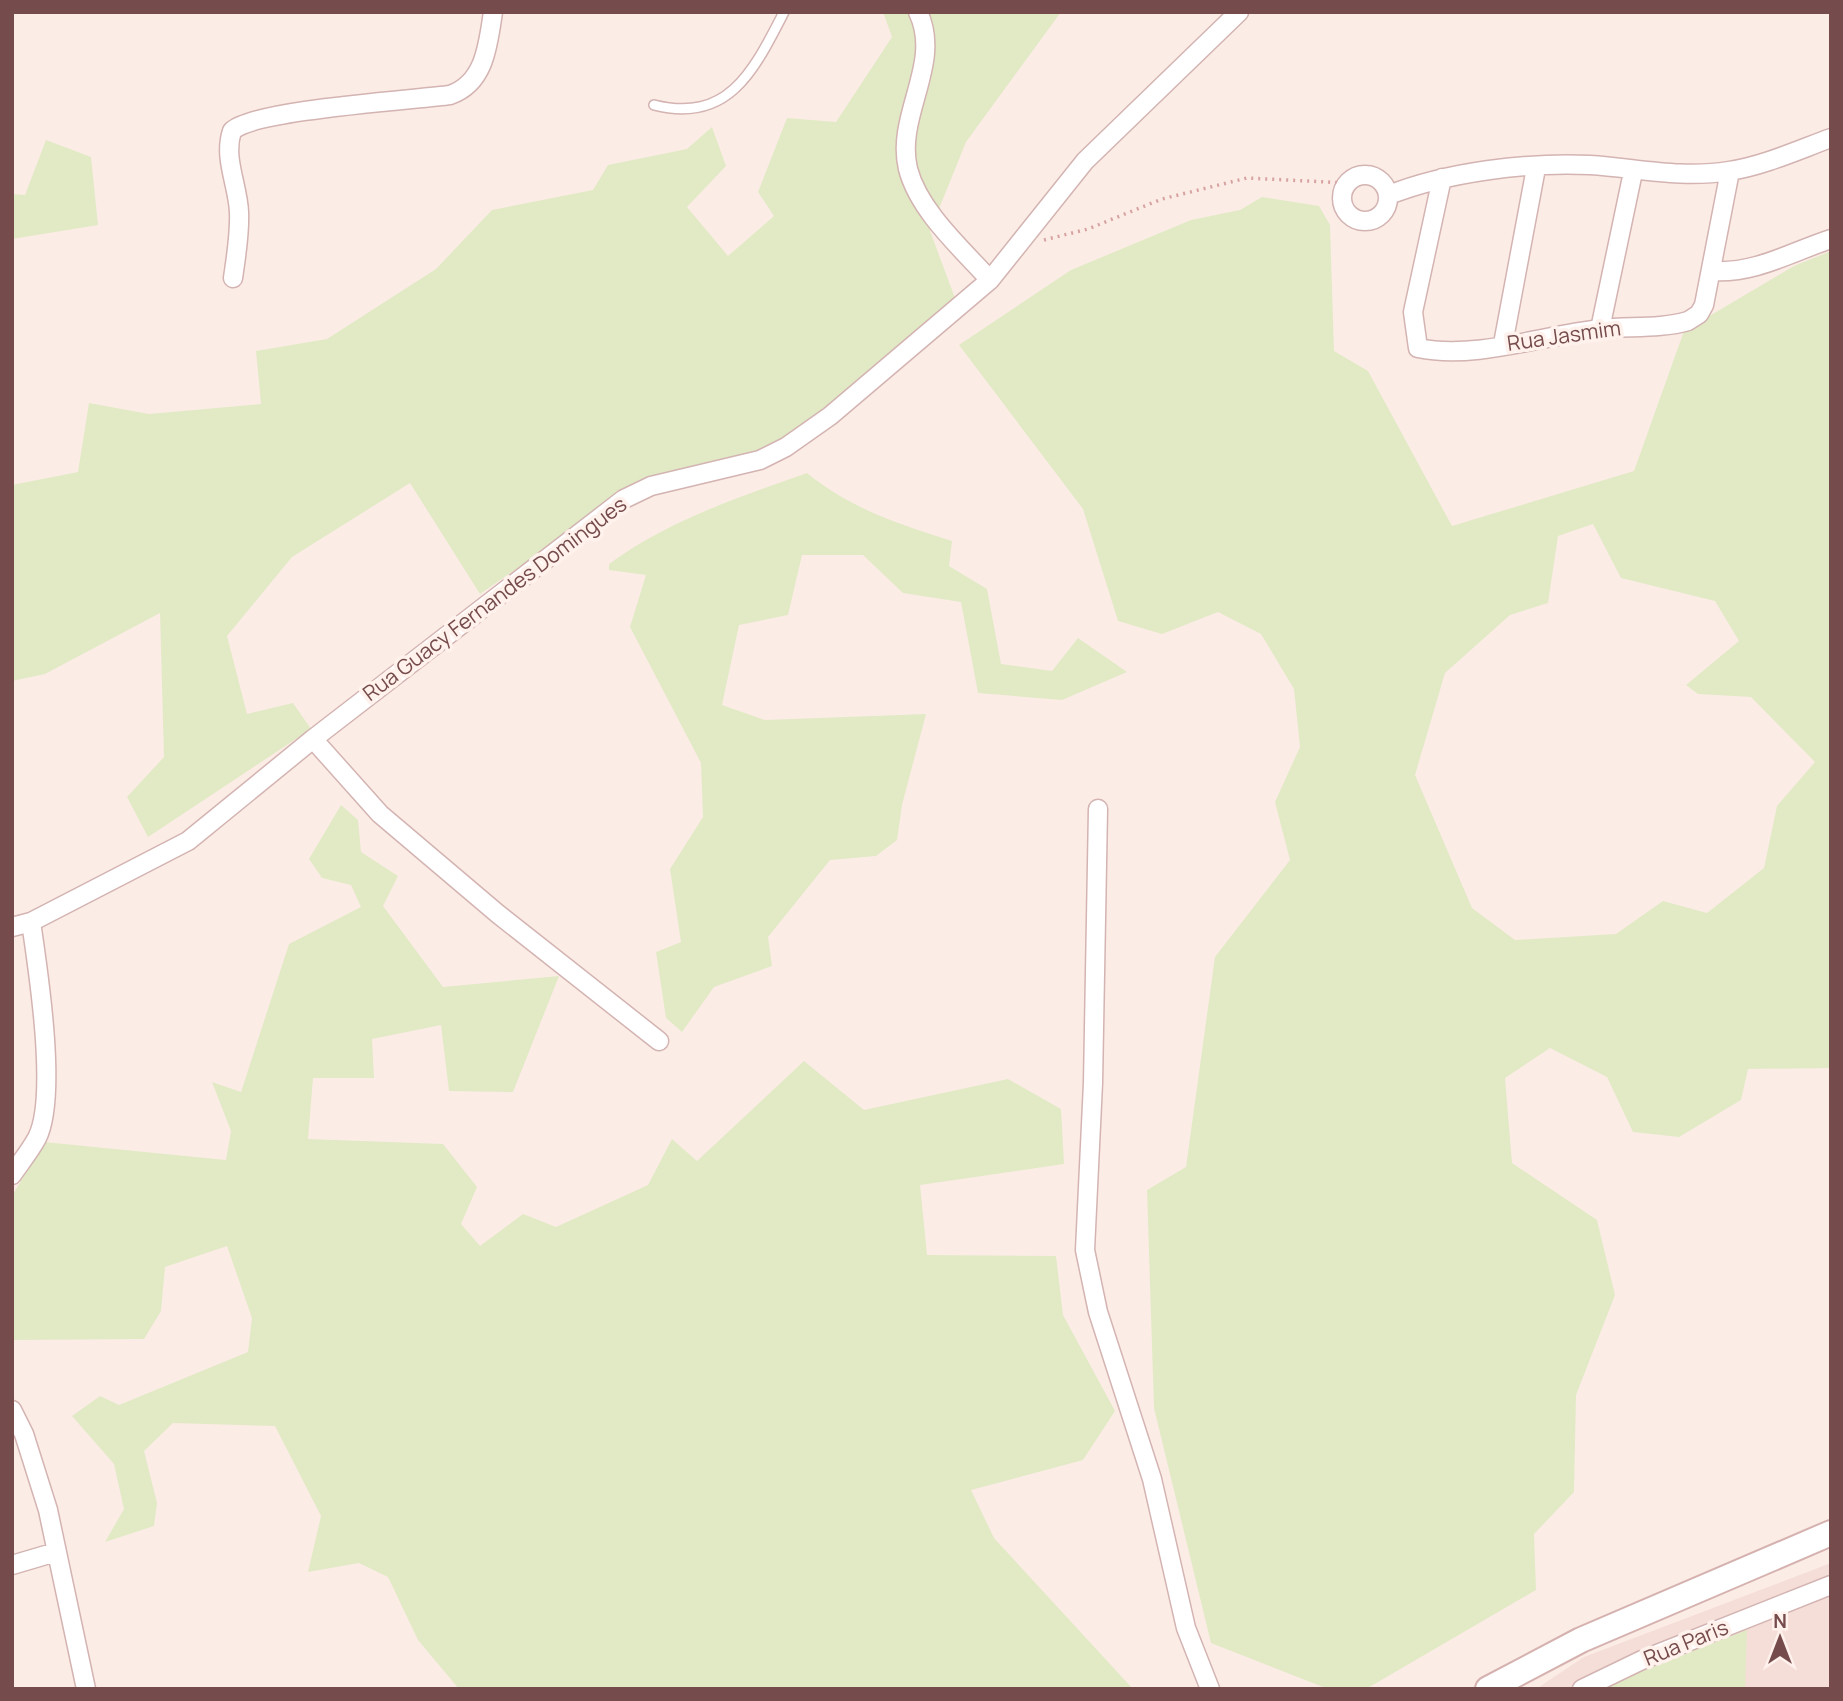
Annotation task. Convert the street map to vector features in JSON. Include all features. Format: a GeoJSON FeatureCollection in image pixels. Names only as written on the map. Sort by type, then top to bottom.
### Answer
{"type":"FeatureCollection","features":[{"type":"Feature","properties":{"kind":"street"},"geometry":{"type":"LineString","coordinates":[[233,278],[239,211],[229,140],[237,126],[279,116],[450,95],[470,85],[478,73],[493,12]]}},
{"type":"Feature","properties":{"kind":"street"},"geometry":{"type":"LineString","coordinates":[[918,12],[927,38],[926,59],[913,100],[905,144],[908,169],[918,192],[990,280]]}},
{"type":"Feature","properties":{"kind":"street","name":"Rua Guacy Fernandes Domingues"},"geometry":{"type":"LineString","coordinates":[[12,927],[31,922],[188,841],[313,739],[624,499],[651,486],[746,466],[779,452],[865,388],[990,280],[1085,160],[1239,12]]}},
{"type":"Feature","properties":{"kind":"street"},"geometry":{"type":"LineString","coordinates":[[1389,195],[1442,178],[1536,168],[1589,165],[1678,175],[1730,171],[1831,138]]}},
{"type":"Feature","properties":{"kind":"street"},"geometry":{"type":"LineString","coordinates":[[1503,345],[1536,168]]}},
{"type":"Feature","properties":{"kind":"street"},"geometry":{"type":"LineString","coordinates":[[1730,171],[1712,271],[1734,272],[1753,268],[1831,239]]}},
{"type":"Feature","properties":{"kind":"street"},"geometry":{"type":"LineString","coordinates":[[1600,329],[1633,172]]}},
{"type":"Feature","properties":{"kind":"street"},"geometry":{"type":"LineString","coordinates":[[1363,174],[1372,175],[1386,187],[1389,195],[1384,213],[1368,221],[1350,216],[1342,200],[1347,183],[1363,174]]}},
{"type":"Feature","properties":{"kind":"street","name":"Rua Jasmim"},"geometry":{"type":"LineString","coordinates":[[1442,178],[1413,312],[1418,348],[1474,348],[1600,329],[1678,324],[1695,317],[1704,305],[1712,271]]}},
{"type":"Feature","properties":{"kind":"street"},"geometry":{"type":"LineString","coordinates":[[313,739],[380,814],[498,914],[659,1041]]}},
{"type":"Feature","properties":{"kind":"street"},"geometry":{"type":"LineString","coordinates":[[1098,809],[1093,1083],[1085,1250],[1098,1312],[1152,1479],[1186,1629],[1210,1689]]}},
{"type":"Feature","properties":{"kind":"street"},"geometry":{"type":"LineString","coordinates":[[12,1175],[37,1138],[45,1094],[38,974],[31,922]]}},
{"type":"Feature","properties":{"kind":"street"},"geometry":{"type":"LineString","coordinates":[[12,1410],[48,1510],[86,1689]]}},
{"type":"Feature","properties":{"kind":"street"},"geometry":{"type":"LineString","coordinates":[[1488,1689],[1581,1640],[1831,1533]]}},
{"type":"Feature","properties":{"kind":"street"},"geometry":{"type":"LineString","coordinates":[[12,1565],[56,1552]]}},
{"type":"Feature","properties":{"kind":"street","name":"Rua Paris"},"geometry":{"type":"LineString","coordinates":[[1582,1689],[1642,1660],[1831,1585]]}},
{"type":"Feature","properties":{"kind":"lane"},"geometry":{"type":"LineString","coordinates":[[654,105],[686,111],[723,100],[742,82],[762,54],[784,12]]}},
{"type":"Feature","properties":{"kind":"path"},"geometry":{"type":"LineString","coordinates":[[1018,246],[1088,229],[1194,190],[1247,178],[1347,183]]}},
{"type":"Feature","properties":{"kind":"shaded area"},"geometry":{"type":"Polygon","coordinates":[[[1831,1563],[1831,1689],[1536,1689],[1584,1657],[1831,1563]]]}},
{"type":"Feature","properties":{"kind":"green space"},"geometry":{"type":"Polygon","coordinates":[[[883,12],[1061,12],[966,142],[930,231],[955,298],[878,373],[765,457],[644,481],[480,594],[410,483],[292,557],[227,636],[247,714],[293,703],[311,729],[148,837],[127,797],[164,757],[160,613],[45,674],[12,681],[12,485],[78,472],[89,403],[149,414],[261,404],[256,351],[327,339],[436,269],[492,210],[593,190],[608,165],[687,149],[712,127],[726,166],[687,207],[728,256],[774,216],[758,192],[787,118],[836,122],[892,37],[883,12]]]}},
{"type":"Feature","properties":{"kind":"green space"},"geometry":{"type":"Polygon","coordinates":[[[46,140],[91,157],[98,225],[12,239],[12,194],[25,195],[46,140]]]}},
{"type":"Feature","properties":{"kind":"green space"},"geometry":{"type":"Polygon","coordinates":[[[1262,197],[1319,206],[1330,225],[1334,351],[1368,371],[1452,526],[1634,471],[1684,331],[1794,266],[1831,251],[1831,1068],[1748,1069],[1741,1100],[1679,1137],[1633,1132],[1607,1077],[1550,1048],[1505,1078],[1512,1163],[1597,1220],[1615,1295],[1576,1395],[1574,1492],[1534,1534],[1536,1590],[1366,1689],[1328,1689],[1211,1643],[1154,1408],[1147,1190],[1186,1167],[1215,957],[1290,860],[1275,802],[1300,747],[1294,689],[1261,634],[1218,612],[1162,634],[1118,621],[1083,509],[959,345],[1071,270],[1191,220],[1240,210],[1262,197]],[[1593,524],[1558,536],[1548,603],[1510,615],[1445,673],[1415,775],[1472,908],[1515,940],[1616,934],[1663,901],[1707,913],[1764,868],[1777,806],[1815,762],[1751,697],[1698,694],[1686,685],[1739,641],[1715,601],[1621,578],[1593,524]]]}},
{"type":"Feature","properties":{"kind":"green space"},"geometry":{"type":"Polygon","coordinates":[[[807,473],[858,506],[894,522],[952,541],[949,566],[987,589],[1001,664],[1052,671],[1078,638],[1127,672],[1062,700],[978,693],[961,602],[903,593],[863,555],[802,555],[788,615],[739,625],[722,705],[765,720],[926,714],[902,805],[897,840],[876,856],[830,860],[768,937],[772,966],[714,987],[682,1032],[666,1018],[656,952],[681,942],[670,869],[703,817],[701,763],[630,627],[646,575],[609,570],[609,564],[680,522],[807,473]]]}},
{"type":"Feature","properties":{"kind":"green space"},"geometry":{"type":"Polygon","coordinates":[[[341,805],[358,820],[361,852],[398,876],[383,906],[443,987],[559,976],[513,1092],[449,1091],[441,1025],[372,1039],[374,1078],[313,1078],[308,1139],[443,1144],[477,1187],[461,1224],[480,1246],[523,1214],[556,1227],[648,1185],[672,1139],[697,1161],[804,1061],[864,1110],[1008,1079],[1061,1109],[1064,1164],[920,1185],[927,1255],[1056,1256],[1063,1315],[1115,1411],[1083,1460],[971,1490],[994,1538],[1133,1689],[459,1689],[418,1640],[388,1577],[359,1563],[308,1572],[321,1516],[275,1426],[173,1423],[144,1451],[157,1503],[154,1526],[105,1542],[124,1509],[114,1464],[72,1416],[100,1396],[119,1405],[248,1352],[252,1318],[227,1246],[165,1267],[161,1311],[144,1339],[12,1340],[12,1196],[44,1142],[226,1160],[231,1131],[212,1082],[241,1092],[289,944],[361,907],[351,885],[322,878],[309,859],[341,805]]]}},
{"type":"Feature","properties":{"kind":"green space"},"geometry":{"type":"Polygon","coordinates":[[[1747,1630],[1745,1689],[1589,1689],[1747,1630]]]}}]}
